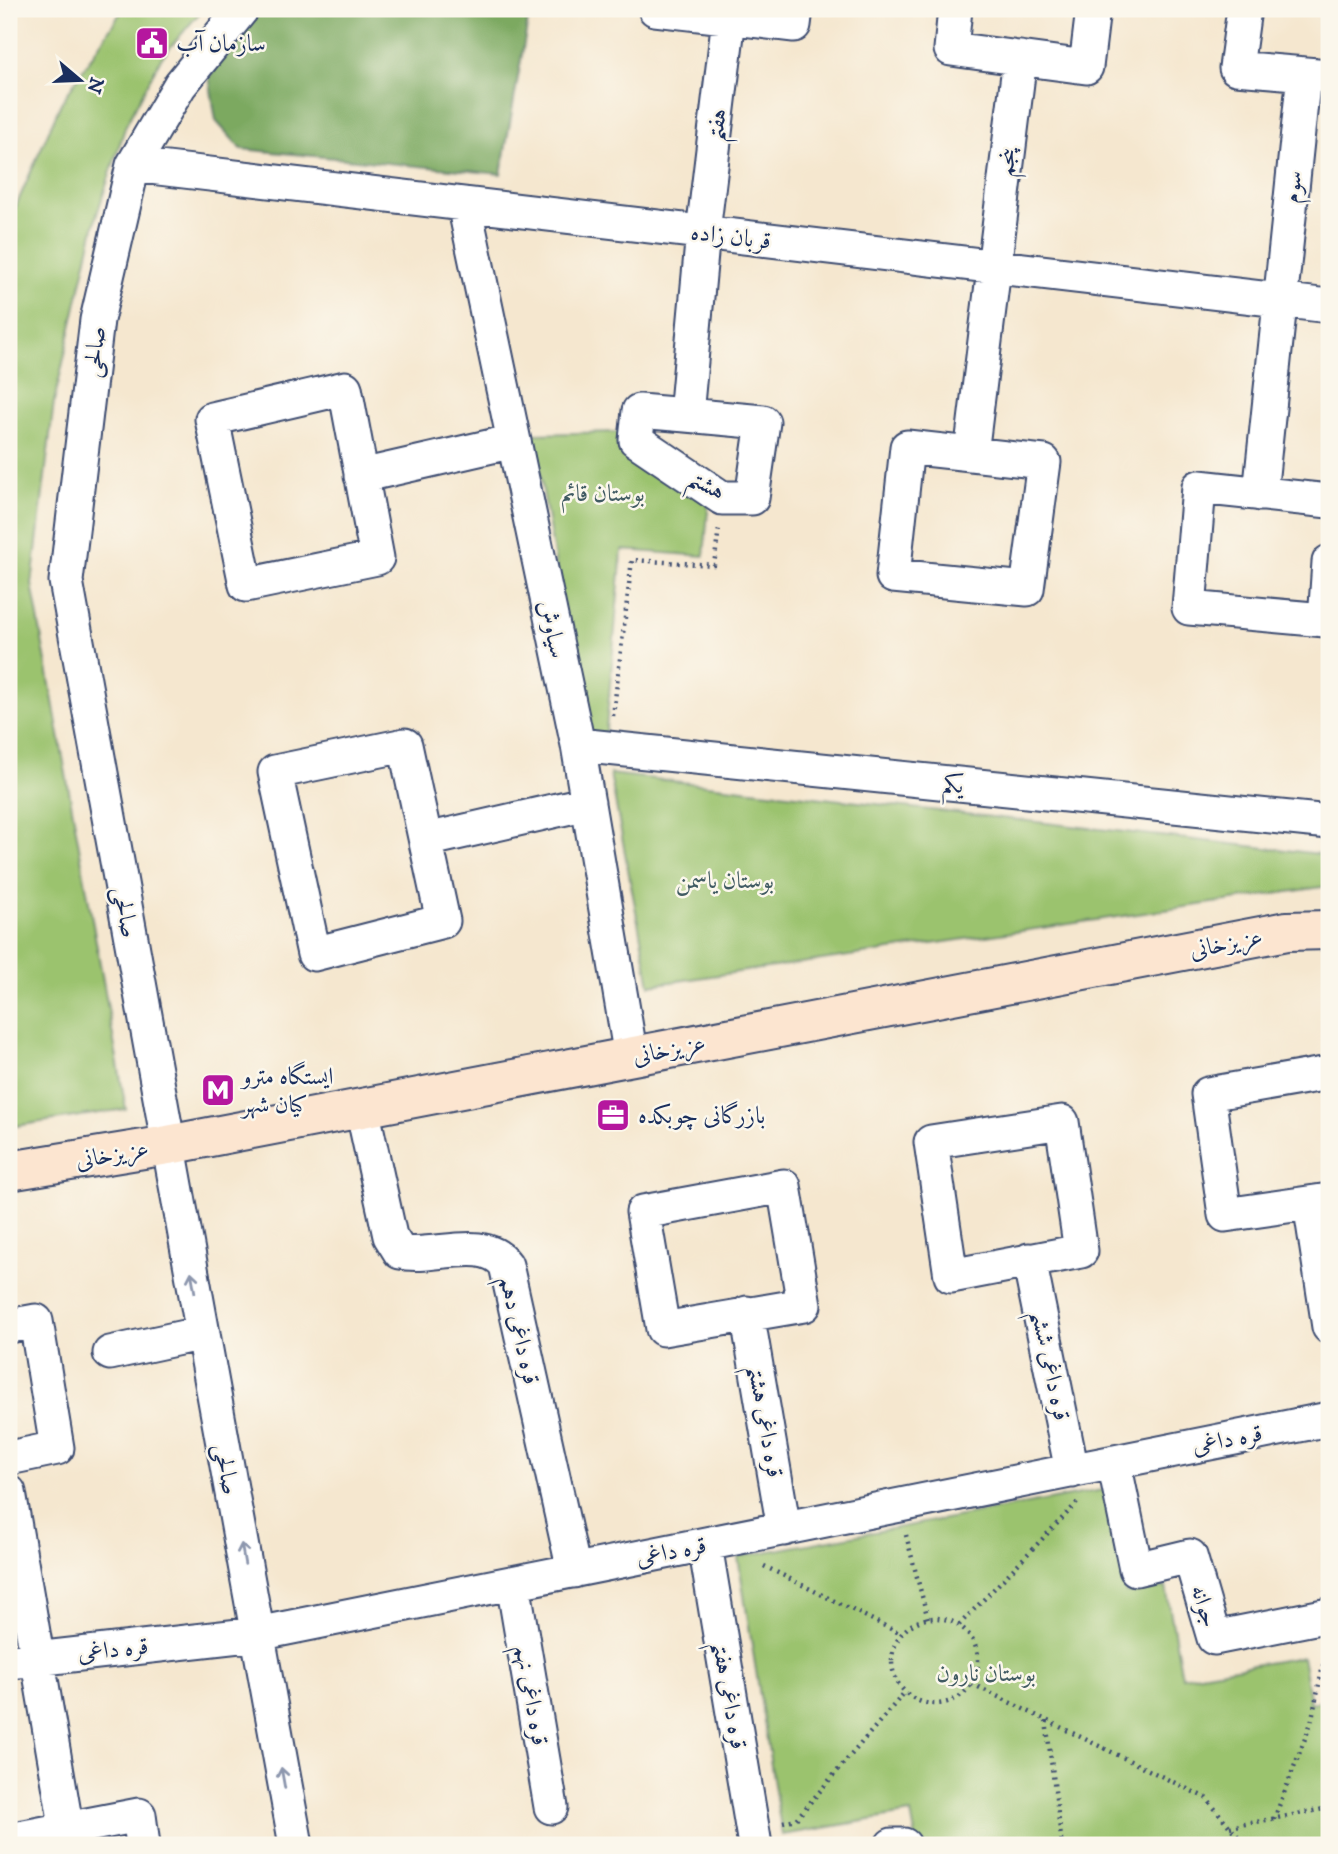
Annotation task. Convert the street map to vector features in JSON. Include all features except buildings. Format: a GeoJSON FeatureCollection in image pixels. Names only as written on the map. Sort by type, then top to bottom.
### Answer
{"type":"FeatureCollection","features":[{"type":"Feature","properties":{"kind":"main road","name":"عزیزخانی"},"geometry":{"type":"LineString","coordinates":[[9,1171],[362,1108],[1287,931],[1329,930]]}},
{"type":"Feature","properties":{"kind":"street","name":"صالحی"},"geometry":{"type":"LineString","coordinates":[[242,9],[180,85],[133,165],[97,320],[66,581],[296,1845]]}},
{"type":"Feature","properties":{"kind":"street"},"geometry":{"type":"LineString","coordinates":[[656,9],[794,25],[796,9]]}},
{"type":"Feature","properties":{"kind":"street"},"geometry":{"type":"LineString","coordinates":[[955,9],[951,49],[1086,67],[1093,9]]}},
{"type":"Feature","properties":{"kind":"street"},"geometry":{"type":"LineString","coordinates":[[1244,9],[1236,68],[1317,75]]}},
{"type":"Feature","properties":{"kind":"street","name":"هفتم"},"geometry":{"type":"LineString","coordinates":[[703,232],[729,18]]}},
{"type":"Feature","properties":{"kind":"street","name":"پنجم"},"geometry":{"type":"LineString","coordinates":[[971,454],[992,267],[1020,58]]}},
{"type":"Feature","properties":{"kind":"street","name":"سوم"},"geometry":{"type":"LineString","coordinates":[[1260,494],[1279,300],[1317,75]]}},
{"type":"Feature","properties":{"kind":"street","name":"قربان زاده"},"geometry":{"type":"LineString","coordinates":[[133,165],[1329,306]]}},
{"type":"Feature","properties":{"kind":"street","name":"سیاوش"},"geometry":{"type":"LineString","coordinates":[[464,204],[514,441],[594,747],[588,803],[631,1056]]}},
{"type":"Feature","properties":{"kind":"street"},"geometry":{"type":"LineString","coordinates":[[686,415],[703,232]]}},
{"type":"Feature","properties":{"kind":"street"},"geometry":{"type":"LineString","coordinates":[[345,388],[361,476],[377,558],[246,585],[212,419],[345,388]]}},
{"type":"Feature","properties":{"kind":"street","name":"هشتم"},"geometry":{"type":"LineString","coordinates":[[639,411],[686,415],[763,422],[752,498],[722,498],[636,440],[639,411]]}},
{"type":"Feature","properties":{"kind":"street"},"geometry":{"type":"LineString","coordinates":[[361,476],[514,441]]}},
{"type":"Feature","properties":{"kind":"street"},"geometry":{"type":"LineString","coordinates":[[907,447],[971,454],[1044,462],[1027,589],[893,576],[907,447]]}},
{"type":"Feature","properties":{"kind":"street"},"geometry":{"type":"LineString","coordinates":[[1329,501],[1199,486],[1189,608],[1325,620],[1329,562]]}},
{"type":"Feature","properties":{"kind":"street"},"geometry":{"type":"LineString","coordinates":[[405,745],[426,840],[443,921],[314,954],[275,772],[405,745]]}},
{"type":"Feature","properties":{"kind":"street","name":"یکم"},"geometry":{"type":"LineString","coordinates":[[594,747],[1329,822]]}},
{"type":"Feature","properties":{"kind":"street"},"geometry":{"type":"LineString","coordinates":[[426,840],[588,803]]}},
{"type":"Feature","properties":{"kind":"street"},"geometry":{"type":"LineString","coordinates":[[1329,1073],[1208,1094],[1225,1215],[1320,1202],[1329,1327]]}},
{"type":"Feature","properties":{"kind":"street","name":"قره داغی دهم"},"geometry":{"type":"LineString","coordinates":[[362,1108],[390,1236],[400,1252],[414,1256],[483,1249],[498,1253],[506,1265],[574,1571]]}},
{"type":"Feature","properties":{"kind":"street"},"geometry":{"type":"LineString","coordinates":[[1062,1122],[1081,1251],[1029,1260],[951,1276],[931,1142],[1062,1122]]}},
{"type":"Feature","properties":{"kind":"street"},"geometry":{"type":"LineString","coordinates":[[784,1186],[804,1305],[747,1313],[663,1329],[643,1212],[784,1186]]}},
{"type":"Feature","properties":{"kind":"street","name":"قره داغی ششم"},"geometry":{"type":"LineString","coordinates":[[1029,1260],[1072,1471]]}},
{"type":"Feature","properties":{"kind":"street","name":"قره داغی هشتم"},"geometry":{"type":"LineString","coordinates":[[747,1313],[784,1529]]}},
{"type":"Feature","properties":{"kind":"street"},"geometry":{"type":"LineString","coordinates":[[9,1326],[36,1321],[57,1448],[9,1458]]}},
{"type":"Feature","properties":{"kind":"street"},"geometry":{"type":"LineString","coordinates":[[110,1353],[203,1333]]}},
{"type":"Feature","properties":{"kind":"street","name":"قره داغی"},"geometry":{"type":"LineString","coordinates":[[22,1659],[257,1634],[1329,1419]]}},
{"type":"Feature","properties":{"kind":"street","name":"جوانه"},"geometry":{"type":"LineString","coordinates":[[1114,1462],[1136,1569],[1190,1556],[1214,1637],[1329,1615]]}},
{"type":"Feature","properties":{"kind":"street"},"geometry":{"type":"LineString","coordinates":[[9,1492],[22,1659],[67,1831]]}},
{"type":"Feature","properties":{"kind":"street","name":"قره داغی هفتم"},"geometry":{"type":"LineString","coordinates":[[705,1545],[754,1836]]}},
{"type":"Feature","properties":{"kind":"street","name":"قره داغی نهم"},"geometry":{"type":"LineString","coordinates":[[513,1583],[551,1807]]}},
{"type":"Feature","properties":{"kind":"street"},"geometry":{"type":"LineString","coordinates":[[9,1840],[67,1831],[139,1815],[144,1845]]}},
{"type":"Feature","properties":{"kind":"street"},"geometry":{"type":"LineString","coordinates":[[892,1845],[904,1845]]}},
{"type":"Feature","properties":{"kind":"path"},"geometry":{"type":"LineString","coordinates":[[594,747],[632,559],[714,565],[722,498]]}},
{"type":"Feature","properties":{"kind":"path"},"geometry":{"type":"LineString","coordinates":[[959,1625],[1077,1505],[1072,1471]]}},
{"type":"Feature","properties":{"kind":"path"},"geometry":{"type":"LineString","coordinates":[[899,1505],[928,1619]]}},
{"type":"Feature","properties":{"kind":"path"},"geometry":{"type":"LineString","coordinates":[[749,1535],[754,1561],[901,1634]]}},
{"type":"Feature","properties":{"kind":"path"},"geometry":{"type":"LineString","coordinates":[[928,1619],[944,1619],[959,1625],[970,1636],[977,1651],[978,1668],[972,1684],[960,1697],[944,1704],[927,1704],[905,1692],[898,1685],[892,1668],[893,1650],[901,1634],[913,1624],[928,1619]]}},
{"type":"Feature","properties":{"kind":"path"},"geometry":{"type":"LineString","coordinates":[[1274,1819],[1311,1723],[1329,1637]]}},
{"type":"Feature","properties":{"kind":"path"},"geometry":{"type":"LineString","coordinates":[[972,1684],[1206,1798],[1245,1845]]}},
{"type":"Feature","properties":{"kind":"path"},"geometry":{"type":"LineString","coordinates":[[754,1836],[796,1819],[905,1692]]}},
{"type":"Feature","properties":{"kind":"path"},"geometry":{"type":"LineString","coordinates":[[1046,1720],[1062,1845]]}},
{"type":"Feature","properties":{"kind":"path"},"geometry":{"type":"LineString","coordinates":[[1230,1827],[1329,1808]]}},
{"type":"Feature","properties":{"kind":"green space"},"geometry":{"type":"Polygon","coordinates":[[[123,9],[203,9],[161,58],[126,125],[97,214],[54,402],[32,584],[126,1109],[9,1127],[9,222],[61,103],[123,9]]]}},
{"type":"Feature","properties":{"kind":"green space"},"geometry":{"type":"Polygon","coordinates":[[[261,9],[530,9],[501,174],[241,149],[216,121],[209,77],[261,9]]]}},
{"type":"Feature","properties":{"kind":"green space","name":"بوستان قائم"},"geometry":{"type":"Polygon","coordinates":[[[617,432],[709,500],[704,556],[622,550],[605,740],[586,738],[533,434],[617,432]]]}},
{"type":"Feature","properties":{"kind":"green space","name":"بوستان یاسمن"},"geometry":{"type":"Polygon","coordinates":[[[610,774],[1329,855],[1329,886],[650,985],[610,774]]]}},
{"type":"Feature","properties":{"kind":"green space","name":"بوستان نارون"},"geometry":{"type":"Polygon","coordinates":[[[1108,1489],[1126,1593],[1166,1587],[1182,1677],[1302,1657],[1310,1703],[1329,1700],[1329,1845],[917,1845],[911,1813],[782,1835],[738,1557],[1108,1489]]]}},
{"type":"Feature","properties":{"kind":"place","name":"سازمان آب"},"geometry":{"type":"Point","coordinates":[152,43]}},
{"type":"Feature","properties":{"kind":"place","name":"ایستگاه مترو کیان شهر"},"geometry":{"type":"Point","coordinates":[218,1090]}},
{"type":"Feature","properties":{"kind":"place","name":"بازرگانی چوبکده"},"geometry":{"type":"Point","coordinates":[613,1115]}}]}
